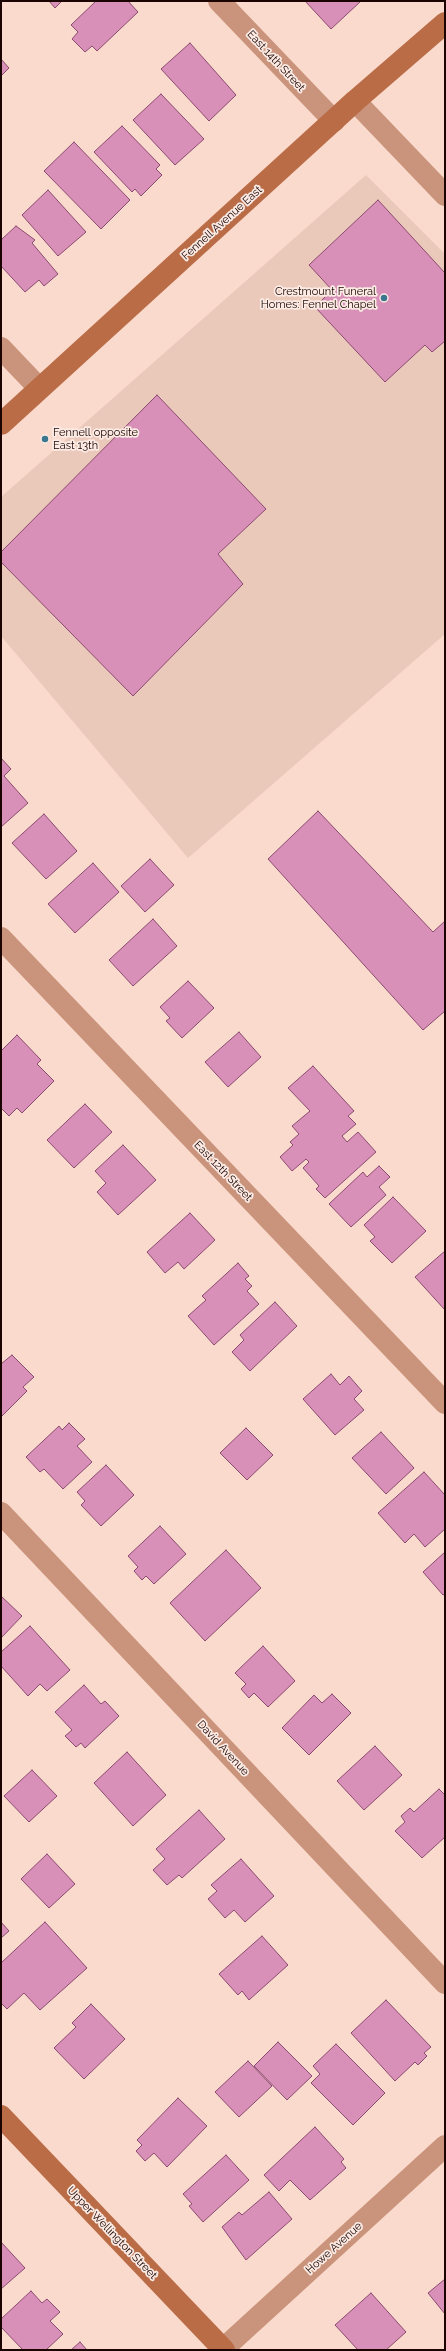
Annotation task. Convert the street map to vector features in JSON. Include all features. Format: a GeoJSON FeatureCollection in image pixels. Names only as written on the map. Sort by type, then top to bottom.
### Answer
{"type":"FeatureCollection","features":[{"type":"Feature","properties":{"kind":"main road","name":"Fennell Avenue East"},"geometry":{"type":"LineString","coordinates":[[1,424],[355,101],[445,23]]}},
{"type":"Feature","properties":{"kind":"main road","name":"Upper Wellington Street"},"geometry":{"type":"LineString","coordinates":[[1,2116],[224,2350]]}},
{"type":"Feature","properties":{"kind":"street","name":"East 14th Street"},"geometry":{"type":"LineString","coordinates":[[219,1],[334,121]]}},
{"type":"Feature","properties":{"kind":"street"},"geometry":{"type":"LineString","coordinates":[[355,101],[445,195]]}},
{"type":"Feature","properties":{"kind":"street"},"geometry":{"type":"LineString","coordinates":[[1,348],[39,388]]}},
{"type":"Feature","properties":{"kind":"street","name":"East 12th Street"},"geometry":{"type":"LineString","coordinates":[[1,938],[445,1403]]}},
{"type":"Feature","properties":{"kind":"street","name":"David Avenue"},"geometry":{"type":"LineString","coordinates":[[1,1513],[445,1983]]}},
{"type":"Feature","properties":{"kind":"street","name":"Howe Avenue"},"geometry":{"type":"LineString","coordinates":[[224,2350],[445,2146]]}},
{"type":"Feature","properties":{"kind":"shaded area"},"geometry":{"type":"Polygon","coordinates":[[[366,175],[445,254],[445,634],[188,858],[1,636],[1,497],[366,175]]]}},
{"type":"Feature","properties":{"kind":"building"},"geometry":{"type":"Polygon","coordinates":[[[49,1],[62,1],[55,8],[49,1]]]}},
{"type":"Feature","properties":{"kind":"building"},"geometry":{"type":"Polygon","coordinates":[[[96,1],[128,1],[138,12],[97,51],[92,46],[85,52],[72,39],[78,32],[71,25],[96,1]]]}},
{"type":"Feature","properties":{"kind":"building"},"geometry":{"type":"Polygon","coordinates":[[[305,1],[358,1],[360,2],[331,29],[305,1]]]}},
{"type":"Feature","properties":{"kind":"building"},"geometry":{"type":"Polygon","coordinates":[[[190,43],[236,95],[209,121],[161,69],[190,43]]]}},
{"type":"Feature","properties":{"kind":"building"},"geometry":{"type":"Polygon","coordinates":[[[1,59],[9,68],[1,76],[1,59]]]}},
{"type":"Feature","properties":{"kind":"building"},"geometry":{"type":"Polygon","coordinates":[[[161,94],[204,139],[175,165],[133,120],[161,94]]]}},
{"type":"Feature","properties":{"kind":"building"},"geometry":{"type":"Polygon","coordinates":[[[122,126],[160,165],[156,169],[162,175],[141,196],[135,189],[132,192],[94,152],[122,126]]]}},
{"type":"Feature","properties":{"kind":"building"},"geometry":{"type":"Polygon","coordinates":[[[74,142],[130,200],[101,229],[44,171],[74,142]]]}},
{"type":"Feature","properties":{"kind":"building"},"geometry":{"type":"Polygon","coordinates":[[[48,190],[86,232],[58,256],[22,215],[48,190]]]}},
{"type":"Feature","properties":{"kind":"building","name":"Crestmount Funeral Homes: Fennel Chapel"},"geometry":{"type":"Polygon","coordinates":[[[378,200],[445,273],[445,341],[432,352],[425,345],[385,382],[315,307],[332,290],[309,265],[378,200]]]}},
{"type":"Feature","properties":{"kind":"building"},"geometry":{"type":"Polygon","coordinates":[[[16,226],[35,240],[32,243],[58,274],[44,286],[39,280],[25,292],[1,266],[1,240],[16,226]]]}},
{"type":"Feature","properties":{"kind":"building"},"geometry":{"type":"Polygon","coordinates":[[[157,395],[266,509],[218,554],[243,584],[133,696],[1,562],[1,552],[157,395]]]}},
{"type":"Feature","properties":{"kind":"building"},"geometry":{"type":"Polygon","coordinates":[[[1,758],[11,769],[4,776],[28,803],[1,827],[1,758]]]}},
{"type":"Feature","properties":{"kind":"building"},"geometry":{"type":"Polygon","coordinates":[[[318,811],[433,932],[445,921],[445,1011],[423,1030],[268,859],[318,811]]]}},
{"type":"Feature","properties":{"kind":"building"},"geometry":{"type":"Polygon","coordinates":[[[44,814],[77,851],[46,879],[12,843],[44,814]]]}},
{"type":"Feature","properties":{"kind":"building"},"geometry":{"type":"Polygon","coordinates":[[[150,859],[174,885],[145,912],[121,886],[150,859]]]}},
{"type":"Feature","properties":{"kind":"building"},"geometry":{"type":"Polygon","coordinates":[[[93,863],[119,892],[75,933],[48,904],[93,863]]]}},
{"type":"Feature","properties":{"kind":"building"},"geometry":{"type":"Polygon","coordinates":[[[153,919],[177,946],[133,986],[109,960],[153,919]]]}},
{"type":"Feature","properties":{"kind":"building"},"geometry":{"type":"Polygon","coordinates":[[[188,981],[214,1008],[182,1038],[166,1021],[170,1018],[160,1007],[188,981]]]}},
{"type":"Feature","properties":{"kind":"building"},"geometry":{"type":"Polygon","coordinates":[[[239,1032],[261,1057],[228,1087],[205,1062],[239,1032]]]}},
{"type":"Feature","properties":{"kind":"building"},"geometry":{"type":"Polygon","coordinates":[[[17,1035],[41,1060],[37,1064],[54,1081],[22,1113],[17,1108],[9,1116],[1,1108],[1,1051],[17,1035]]]}},
{"type":"Feature","properties":{"kind":"building"},"geometry":{"type":"Polygon","coordinates":[[[313,1066],[354,1111],[348,1116],[356,1124],[342,1136],[347,1142],[358,1132],[376,1152],[325,1198],[316,1189],[319,1186],[303,1168],[309,1162],[306,1159],[292,1171],[280,1157],[293,1145],[290,1142],[299,1134],[292,1126],[310,1111],[288,1088],[313,1066]]]}},
{"type":"Feature","properties":{"kind":"building"},"geometry":{"type":"Polygon","coordinates":[[[85,1104],[112,1132],[74,1168],[47,1140],[85,1104]]]}},
{"type":"Feature","properties":{"kind":"building"},"geometry":{"type":"Polygon","coordinates":[[[123,1145],[156,1180],[118,1215],[97,1192],[106,1183],[95,1171],[123,1145]]]}},
{"type":"Feature","properties":{"kind":"building"},"geometry":{"type":"Polygon","coordinates":[[[379,1166],[390,1177],[379,1187],[386,1195],[351,1227],[329,1204],[363,1172],[367,1177],[379,1166]]]}},
{"type":"Feature","properties":{"kind":"building"},"geometry":{"type":"Polygon","coordinates":[[[393,1197],[426,1231],[392,1263],[370,1241],[375,1237],[364,1225],[393,1197]]]}},
{"type":"Feature","properties":{"kind":"building"},"geometry":{"type":"Polygon","coordinates":[[[190,1213],[215,1240],[184,1269],[178,1262],[165,1273],[147,1252],[190,1213]]]}},
{"type":"Feature","properties":{"kind":"building"},"geometry":{"type":"Polygon","coordinates":[[[445,1251],[445,1310],[415,1277],[445,1251]]]}},
{"type":"Feature","properties":{"kind":"building"},"geometry":{"type":"Polygon","coordinates":[[[238,1263],[249,1276],[245,1279],[252,1286],[247,1291],[259,1304],[214,1345],[188,1316],[206,1300],[202,1296],[238,1263]]]}},
{"type":"Feature","properties":{"kind":"building"},"geometry":{"type":"Polygon","coordinates":[[[275,1302],[297,1326],[250,1371],[232,1352],[244,1340],[240,1335],[275,1302]]]}},
{"type":"Feature","properties":{"kind":"building"},"geometry":{"type":"Polygon","coordinates":[[[12,1355],[34,1377],[23,1387],[27,1391],[1,1417],[1,1364],[12,1355]]]}},
{"type":"Feature","properties":{"kind":"building"},"geometry":{"type":"Polygon","coordinates":[[[331,1374],[340,1385],[349,1376],[362,1391],[354,1399],[364,1410],[335,1435],[303,1399],[331,1374]]]}},
{"type":"Feature","properties":{"kind":"building"},"geometry":{"type":"Polygon","coordinates":[[[69,1423],[85,1439],[77,1446],[92,1462],[63,1489],[44,1469],[40,1472],[26,1457],[59,1426],[62,1430],[69,1423]]]}},
{"type":"Feature","properties":{"kind":"building"},"geometry":{"type":"Polygon","coordinates":[[[246,1428],[273,1455],[247,1480],[220,1453],[246,1428]]]}},
{"type":"Feature","properties":{"kind":"building"},"geometry":{"type":"Polygon","coordinates":[[[381,1432],[414,1468],[386,1494],[352,1458],[381,1432]]]}},
{"type":"Feature","properties":{"kind":"building"},"geometry":{"type":"Polygon","coordinates":[[[106,1465],[134,1495],[101,1526],[81,1505],[85,1501],[77,1492],[106,1465]]]}},
{"type":"Feature","properties":{"kind":"building"},"geometry":{"type":"Polygon","coordinates":[[[424,1472],[445,1495],[445,1529],[425,1547],[414,1534],[405,1543],[378,1513],[424,1472]]]}},
{"type":"Feature","properties":{"kind":"building"},"geometry":{"type":"Polygon","coordinates":[[[160,1526],[186,1554],[154,1584],[146,1576],[142,1580],[134,1571],[138,1567],[128,1556],[160,1526]]]}},
{"type":"Feature","properties":{"kind":"building"},"geometry":{"type":"Polygon","coordinates":[[[226,1550],[261,1588],[205,1641],[170,1603],[226,1550]]]}},
{"type":"Feature","properties":{"kind":"building"},"geometry":{"type":"Polygon","coordinates":[[[445,1552],[445,1594],[443,1595],[423,1572],[445,1552]]]}},
{"type":"Feature","properties":{"kind":"building"},"geometry":{"type":"Polygon","coordinates":[[[1,1596],[22,1616],[1,1638],[1,1596]]]}},
{"type":"Feature","properties":{"kind":"building"},"geometry":{"type":"Polygon","coordinates":[[[30,1626],[70,1670],[47,1691],[40,1684],[28,1696],[1,1666],[1,1652],[30,1626]]]}},
{"type":"Feature","properties":{"kind":"building"},"geometry":{"type":"Polygon","coordinates":[[[263,1646],[295,1681],[268,1707],[254,1693],[249,1698],[241,1689],[246,1684],[235,1673],[263,1646]]]}},
{"type":"Feature","properties":{"kind":"building"},"geometry":{"type":"Polygon","coordinates":[[[84,1685],[101,1704],[105,1701],[119,1716],[85,1748],[81,1743],[76,1747],[65,1736],[72,1730],[55,1712],[84,1685]]]}},
{"type":"Feature","properties":{"kind":"building"},"geometry":{"type":"Polygon","coordinates":[[[332,1694],[351,1713],[309,1755],[282,1728],[314,1695],[322,1703],[332,1694]]]}},
{"type":"Feature","properties":{"kind":"building"},"geometry":{"type":"Polygon","coordinates":[[[375,1746],[402,1775],[364,1810],[337,1781],[375,1746]]]}},
{"type":"Feature","properties":{"kind":"building"},"geometry":{"type":"Polygon","coordinates":[[[127,1752],[166,1795],[133,1826],[94,1783],[127,1752]]]}},
{"type":"Feature","properties":{"kind":"building"},"geometry":{"type":"Polygon","coordinates":[[[32,1770],[57,1796],[29,1822],[4,1796],[32,1770]]]}},
{"type":"Feature","properties":{"kind":"building"},"geometry":{"type":"Polygon","coordinates":[[[439,1789],[445,1795],[445,1837],[422,1858],[395,1831],[405,1822],[401,1816],[410,1808],[414,1812],[439,1789]]]}},
{"type":"Feature","properties":{"kind":"building"},"geometry":{"type":"Polygon","coordinates":[[[199,1810],[225,1839],[182,1878],[179,1875],[167,1885],[153,1870],[165,1859],[156,1849],[199,1810]]]}},
{"type":"Feature","properties":{"kind":"building"},"geometry":{"type":"Polygon","coordinates":[[[47,1854],[75,1884],[49,1908],[21,1879],[47,1854]]]}},
{"type":"Feature","properties":{"kind":"building"},"geometry":{"type":"Polygon","coordinates":[[[241,1859],[274,1896],[245,1922],[234,1910],[225,1918],[208,1899],[217,1891],[211,1885],[241,1859]]]}},
{"type":"Feature","properties":{"kind":"building"},"geometry":{"type":"Polygon","coordinates":[[[1,1922],[9,1931],[1,1938],[1,1922]]]}},
{"type":"Feature","properties":{"kind":"building"},"geometry":{"type":"Polygon","coordinates":[[[45,1922],[87,1968],[40,2010],[24,1993],[7,2009],[1,2003],[1,1963],[45,1922]]]}},
{"type":"Feature","properties":{"kind":"building"},"geometry":{"type":"Polygon","coordinates":[[[262,1936],[288,1965],[249,2000],[242,1991],[238,1995],[219,1974],[262,1936]]]}},
{"type":"Feature","properties":{"kind":"building"},"geometry":{"type":"Polygon","coordinates":[[[386,2000],[431,2047],[424,2053],[427,2056],[418,2065],[415,2062],[395,2081],[351,2033],[386,2000]]]}},
{"type":"Feature","properties":{"kind":"building"},"geometry":{"type":"Polygon","coordinates":[[[91,2004],[125,2039],[84,2079],[54,2048],[76,2027],[72,2023],[91,2004]]]}},
{"type":"Feature","properties":{"kind":"building"},"geometry":{"type":"Polygon","coordinates":[[[278,2042],[312,2076],[287,2100],[254,2066],[278,2042]]]}},
{"type":"Feature","properties":{"kind":"building"},"geometry":{"type":"Polygon","coordinates":[[[336,2044],[385,2093],[353,2125],[311,2083],[320,2074],[313,2066],[336,2044]]]}},
{"type":"Feature","properties":{"kind":"building"},"geometry":{"type":"Polygon","coordinates":[[[248,2061],[272,2086],[239,2117],[215,2092],[248,2061]]]}},
{"type":"Feature","properties":{"kind":"building"},"geometry":{"type":"Polygon","coordinates":[[[178,2098],[207,2126],[167,2167],[154,2153],[145,2161],[136,2151],[142,2145],[137,2140],[178,2098]]]}},
{"type":"Feature","properties":{"kind":"building"},"geometry":{"type":"Polygon","coordinates":[[[315,2127],[344,2159],[341,2162],[346,2168],[310,2200],[290,2180],[279,2191],[264,2175],[315,2127]]]}},
{"type":"Feature","properties":{"kind":"building"},"geometry":{"type":"Polygon","coordinates":[[[226,2155],[249,2180],[203,2222],[189,2206],[192,2204],[183,2194],[226,2155]]]}},
{"type":"Feature","properties":{"kind":"building"},"geometry":{"type":"Polygon","coordinates":[[[269,2192],[292,2219],[246,2260],[222,2227],[239,2212],[242,2215],[269,2192]]]}},
{"type":"Feature","properties":{"kind":"building"},"geometry":{"type":"Polygon","coordinates":[[[1,2242],[25,2268],[1,2289],[1,2242]]]}},
{"type":"Feature","properties":{"kind":"building"},"geometry":{"type":"Polygon","coordinates":[[[445,2279],[445,2314],[428,2293],[445,2279]]]}},
{"type":"Feature","properties":{"kind":"building"},"geometry":{"type":"Polygon","coordinates":[[[31,2291],[42,2303],[47,2299],[60,2312],[50,2321],[63,2334],[46,2350],[23,2350],[1,2327],[1,2319],[31,2291]]]}},
{"type":"Feature","properties":{"kind":"building"},"geometry":{"type":"Polygon","coordinates":[[[371,2293],[406,2332],[386,2350],[358,2350],[335,2325],[371,2293]]]}},
{"type":"Feature","properties":{"kind":"building"},"geometry":{"type":"Polygon","coordinates":[[[80,2342],[87,2350],[71,2350],[80,2342]]]}},
{"type":"Feature","properties":{"kind":"place","name":"Crestmount Funeral Homes: Fennel Chapel"},"geometry":{"type":"Point","coordinates":[384,298]}},
{"type":"Feature","properties":{"kind":"place","name":"Fennell opposite East 13th"},"geometry":{"type":"Point","coordinates":[45,439]}}]}
